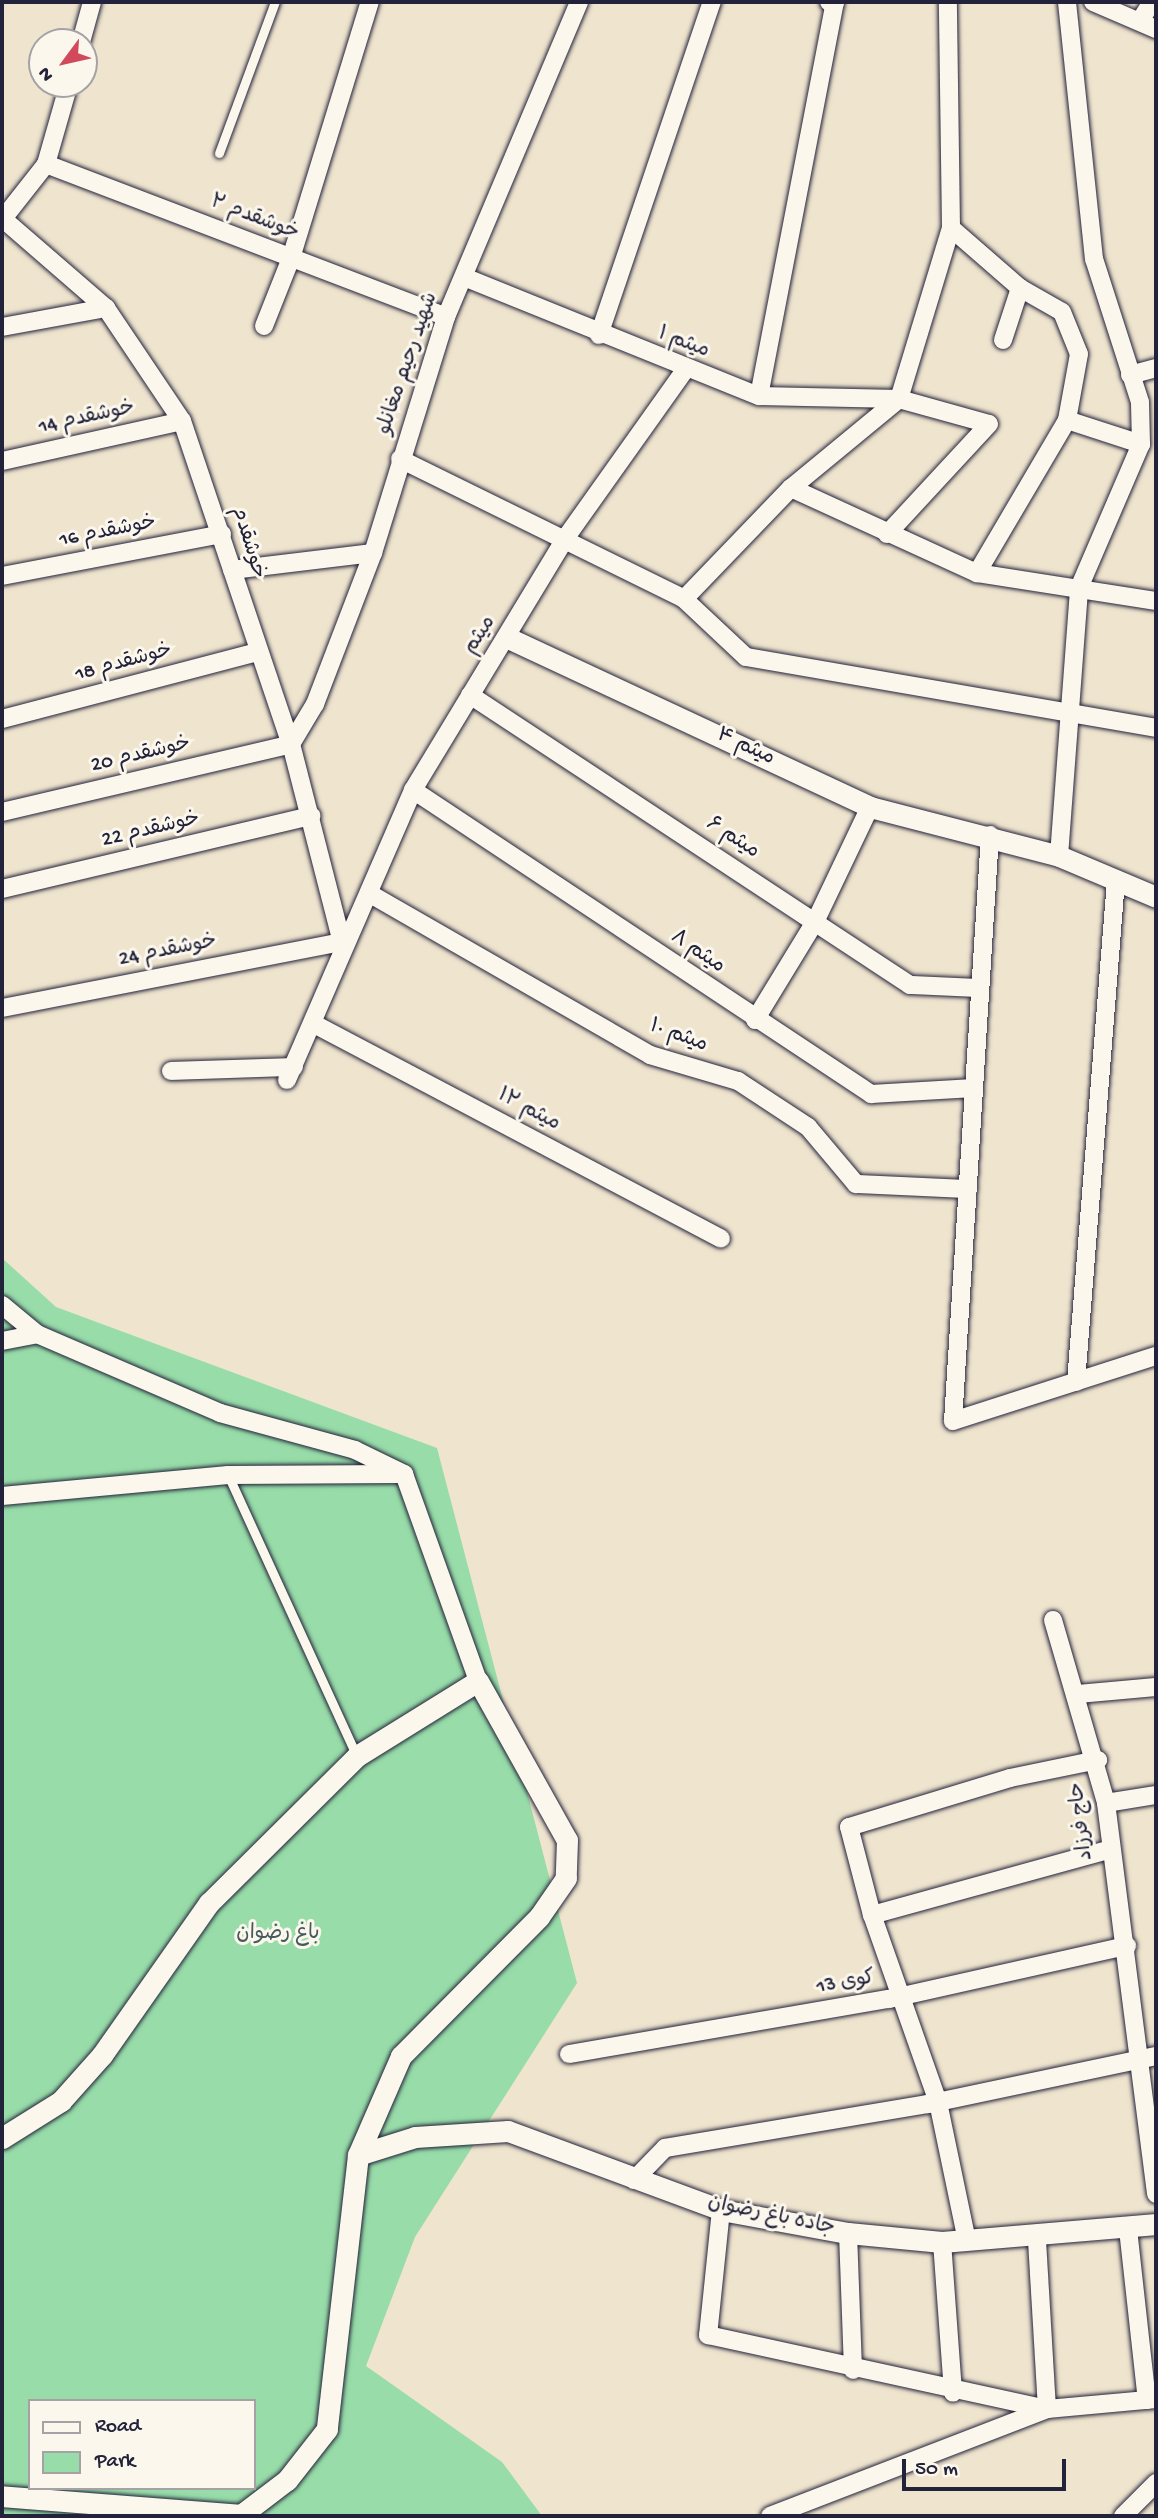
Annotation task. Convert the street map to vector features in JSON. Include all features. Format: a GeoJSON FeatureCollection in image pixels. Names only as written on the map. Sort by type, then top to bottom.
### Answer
{"type":"FeatureCollection","features":[{"type":"Feature","properties":{"kind":"street"},"geometry":{"type":"LineString","coordinates":[[85,28],[92,2]]}},
{"type":"Feature","properties":{"kind":"street"},"geometry":{"type":"LineString","coordinates":[[264,326],[291,258],[370,2]]}},
{"type":"Feature","properties":{"kind":"street","name":"شهید رحیم مغانلو"},"geometry":{"type":"LineString","coordinates":[[292,744],[315,704],[373,553],[446,317],[579,2]]}},
{"type":"Feature","properties":{"kind":"street"},"geometry":{"type":"LineString","coordinates":[[599,335],[712,2]]}},
{"type":"Feature","properties":{"kind":"street"},"geometry":{"type":"LineString","coordinates":[[759,397],[835,3],[829,2]]}},
{"type":"Feature","properties":{"kind":"street"},"geometry":{"type":"LineString","coordinates":[[684,599],[792,488],[899,399],[951,228],[948,2]]}},
{"type":"Feature","properties":{"kind":"street"},"geometry":{"type":"LineString","coordinates":[[1059,856],[1067,717],[1079,587],[1141,444],[1140,402],[1094,259],[1068,2]]}},
{"type":"Feature","properties":{"kind":"street"},"geometry":{"type":"LineString","coordinates":[[1093,2],[1148,25],[1152,2]]}},
{"type":"Feature","properties":{"kind":"street"},"geometry":{"type":"LineString","coordinates":[[2,219],[46,164],[65,98]]}},
{"type":"Feature","properties":{"kind":"street","name":"۲ خوشقدم"},"geometry":{"type":"LineString","coordinates":[[46,164],[446,317]]}},
{"type":"Feature","properties":{"kind":"street","name":"خوشقدم"},"geometry":{"type":"LineString","coordinates":[[2,219],[106,308],[182,421],[222,534],[258,652],[292,744],[342,942]]}},
{"type":"Feature","properties":{"kind":"street"},"geometry":{"type":"LineString","coordinates":[[951,228],[1020,288],[1062,312],[1079,354],[1067,420],[977,573]]}},
{"type":"Feature","properties":{"kind":"street","name":"۱ میثم"},"geometry":{"type":"LineString","coordinates":[[464,277],[685,370],[759,397],[899,399],[989,424],[887,534]]}},
{"type":"Feature","properties":{"kind":"street"},"geometry":{"type":"LineString","coordinates":[[1003,340],[1020,288]]}},
{"type":"Feature","properties":{"kind":"street"},"geometry":{"type":"LineString","coordinates":[[2,327],[106,308]]}},
{"type":"Feature","properties":{"kind":"street"},"geometry":{"type":"LineString","coordinates":[[1130,375],[1156,368]]}},
{"type":"Feature","properties":{"kind":"street","name":"میثم"},"geometry":{"type":"LineString","coordinates":[[171,1071],[291,1074],[314,1024],[342,942],[372,895],[413,790],[508,638],[567,536],[685,370]]}},
{"type":"Feature","properties":{"kind":"street"},"geometry":{"type":"LineString","coordinates":[[1067,420],[1141,444]]}},
{"type":"Feature","properties":{"kind":"street","name":"خوشقدم 14"},"geometry":{"type":"LineString","coordinates":[[2,461],[182,421]]}},
{"type":"Feature","properties":{"kind":"street"},"geometry":{"type":"LineString","coordinates":[[400,459],[567,536],[684,599],[746,657],[1067,717],[1156,728]]}},
{"type":"Feature","properties":{"kind":"street"},"geometry":{"type":"LineString","coordinates":[[792,488],[887,534],[977,573],[1156,601]]}},
{"type":"Feature","properties":{"kind":"street","name":"خوشقدم 16"},"geometry":{"type":"LineString","coordinates":[[2,576],[222,534]]}},
{"type":"Feature","properties":{"kind":"street"},"geometry":{"type":"LineString","coordinates":[[232,570],[373,553]]}},
{"type":"Feature","properties":{"kind":"street","name":"۴ میثم"},"geometry":{"type":"LineString","coordinates":[[508,638],[870,807],[990,835],[1059,856],[1156,897]]}},
{"type":"Feature","properties":{"kind":"street","name":"خوشقدم 18"},"geometry":{"type":"LineString","coordinates":[[2,719],[258,652]]}},
{"type":"Feature","properties":{"kind":"street","name":"۶ میثم"},"geometry":{"type":"LineString","coordinates":[[470,695],[816,920],[910,985],[980,988]]}},
{"type":"Feature","properties":{"kind":"street","name":"خوشقدم 20"},"geometry":{"type":"LineString","coordinates":[[2,812],[292,744]]}},
{"type":"Feature","properties":{"kind":"street","name":"۸ میثم"},"geometry":{"type":"LineString","coordinates":[[413,790],[870,1094],[974,1088]]}},
{"type":"Feature","properties":{"kind":"street"},"geometry":{"type":"LineString","coordinates":[[755,1020],[816,920],[870,807]]}},
{"type":"Feature","properties":{"kind":"street","name":"خوشقدم 22"},"geometry":{"type":"LineString","coordinates":[[2,889],[311,816]]}},
{"type":"Feature","properties":{"kind":"street"},"geometry":{"type":"LineString","coordinates":[[990,835],[953,1421],[1156,1356]]}},
{"type":"Feature","properties":{"kind":"street"},"geometry":{"type":"LineString","coordinates":[[1076,1382],[1116,881]]}},
{"type":"Feature","properties":{"kind":"street","name":"۱۰ میثم"},"geometry":{"type":"LineString","coordinates":[[372,895],[650,1055],[738,1082],[808,1127],[856,1184],[968,1189]]}},
{"type":"Feature","properties":{"kind":"street","name":"خوشقدم 24"},"geometry":{"type":"LineString","coordinates":[[2,1008],[342,942]]}},
{"type":"Feature","properties":{"kind":"street","name":"۱۲ میثم"},"geometry":{"type":"LineString","coordinates":[[314,1024],[721,1238]]}},
{"type":"Feature","properties":{"kind":"street"},"geometry":{"type":"LineString","coordinates":[[2,1305],[37,1334],[220,1413],[355,1450],[404,1474],[478,1681],[567,1840],[566,1878],[539,1917],[401,2056],[358,2155],[327,2429],[287,2480],[241,2515],[108,2512],[2,2496]]}},
{"type":"Feature","properties":{"kind":"street"},"geometry":{"type":"LineString","coordinates":[[2,1341],[37,1334]]}},
{"type":"Feature","properties":{"kind":"street"},"geometry":{"type":"LineString","coordinates":[[2,1496],[228,1475],[404,1474]]}},
{"type":"Feature","properties":{"kind":"street","name":"حاج فرزاد"},"geometry":{"type":"LineString","coordinates":[[1053,1620],[1098,1759],[1106,1803],[1108,1850],[1149,2057],[1156,2194]]}},
{"type":"Feature","properties":{"kind":"street"},"geometry":{"type":"LineString","coordinates":[[2,2138],[61,2101],[102,2055],[209,1903],[357,1756],[478,1681]]}},
{"type":"Feature","properties":{"kind":"street"},"geometry":{"type":"LineString","coordinates":[[1078,1694],[1156,1686]]}},
{"type":"Feature","properties":{"kind":"street"},"geometry":{"type":"LineString","coordinates":[[967,2241],[938,2102],[872,1915],[849,1827],[1098,1759]]}},
{"type":"Feature","properties":{"kind":"street"},"geometry":{"type":"LineString","coordinates":[[1106,1803],[1156,1795]]}},
{"type":"Feature","properties":{"kind":"street"},"geometry":{"type":"LineString","coordinates":[[872,1915],[1108,1850]]}},
{"type":"Feature","properties":{"kind":"street","name":"کوی 13"},"geometry":{"type":"LineString","coordinates":[[569,2054],[902,1996],[1128,1947]]}},
{"type":"Feature","properties":{"kind":"street"},"geometry":{"type":"LineString","coordinates":[[634,2180],[665,2148],[938,2102],[1149,2057]]}},
{"type":"Feature","properties":{"kind":"street","name":"جاده باغ رضوان"},"geometry":{"type":"LineString","coordinates":[[358,2155],[415,2137],[508,2131],[634,2180],[721,2210],[848,2233],[942,2242],[1037,2239],[1156,2224]]}},
{"type":"Feature","properties":{"kind":"street"},"geometry":{"type":"LineString","coordinates":[[721,2210],[708,2335],[953,2393],[1047,2409],[1152,2399],[1128,2229]]}},
{"type":"Feature","properties":{"kind":"street"},"geometry":{"type":"LineString","coordinates":[[848,2233],[853,2370]]}},
{"type":"Feature","properties":{"kind":"street"},"geometry":{"type":"LineString","coordinates":[[1037,2239],[1047,2409]]}},
{"type":"Feature","properties":{"kind":"street"},"geometry":{"type":"LineString","coordinates":[[942,2242],[953,2393]]}},
{"type":"Feature","properties":{"kind":"street"},"geometry":{"type":"LineString","coordinates":[[770,2516],[1047,2409]]}},
{"type":"Feature","properties":{"kind":"street"},"geometry":{"type":"LineString","coordinates":[[1123,2516],[1156,2483]]}},
{"type":"Feature","properties":{"kind":"lane"},"geometry":{"type":"LineString","coordinates":[[219,153],[275,2]]}},
{"type":"Feature","properties":{"kind":"lane"},"geometry":{"type":"LineString","coordinates":[[228,1475],[357,1756]]}},
{"type":"Feature","properties":{"kind":"green space","name":"باغ رضوان"},"geometry":{"type":"Polygon","coordinates":[[[2,1258],[56,1307],[437,1448],[577,1983],[415,2237],[366,2366],[502,2462],[542,2516],[2,2516],[2,1258]]]}}]}
